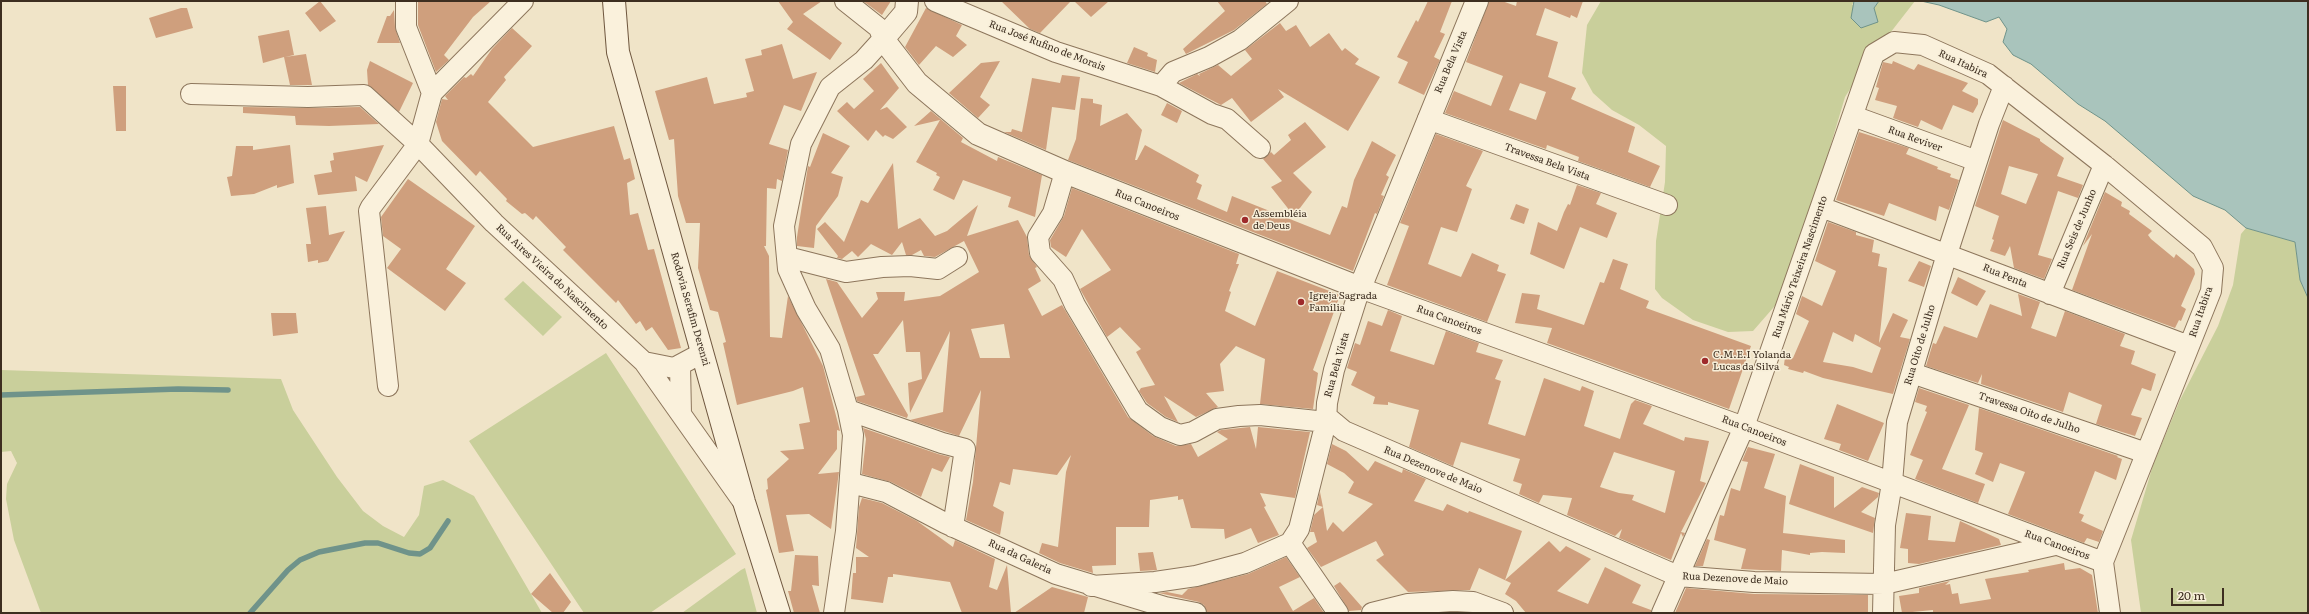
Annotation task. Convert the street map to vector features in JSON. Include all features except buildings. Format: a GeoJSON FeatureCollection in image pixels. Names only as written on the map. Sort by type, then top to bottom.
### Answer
{"type":"FeatureCollection","features":[{"type":"Feature","properties":{"kind":"street"},"geometry":{"type":"LineString","coordinates":[[406,1],[406,27],[432,93]]}},
{"type":"Feature","properties":{"kind":"street"},"geometry":{"type":"LineString","coordinates":[[388,386],[369,211],[418,144],[432,93],[523,1]]}},
{"type":"Feature","properties":{"kind":"street","name":"Rodovia Serafim Derenzi"},"geometry":{"type":"LineString","coordinates":[[614,1],[618,52],[744,502],[779,613]]}},
{"type":"Feature","properties":{"kind":"street","name":"Rua Canoeiros"},"geometry":{"type":"LineString","coordinates":[[845,1],[879,28],[883,39],[916,83],[978,134],[1065,172],[1360,288],[1744,426],[2103,562]]}},
{"type":"Feature","properties":{"kind":"street"},"geometry":{"type":"LineString","coordinates":[[834,613],[851,483],[853,435],[848,410],[830,349],[806,309],[788,269],[784,226],[801,144],[830,87],[864,60],[883,39],[906,12],[907,1]]}},
{"type":"Feature","properties":{"kind":"street","name":"Rua José Rufino de Morais"},"geometry":{"type":"LineString","coordinates":[[935,1],[1056,52],[1161,86],[1212,114],[1226,119],[1260,148]]}},
{"type":"Feature","properties":{"kind":"street"},"geometry":{"type":"LineString","coordinates":[[1161,86],[1173,72],[1209,57],[1240,40],[1288,1]]}},
{"type":"Feature","properties":{"kind":"street","name":"Rua Bela Vista"},"geometry":{"type":"LineString","coordinates":[[1290,543],[1299,529],[1326,419],[1326,403],[1334,370],[1360,288],[1477,1]]}},
{"type":"Feature","properties":{"kind":"street","name":"Rua Mário Teixeira Nascimento"},"geometry":{"type":"LineString","coordinates":[[1662,613],[1744,426],[1874,54],[1894,42],[1923,45]]}},
{"type":"Feature","properties":{"kind":"street","name":"Rua Itabira"},"geometry":{"type":"LineString","coordinates":[[1923,45],[1988,74],[2004,86],[2104,165],[2202,247],[2213,268],[2211,291],[2103,562],[2110,613]]}},
{"type":"Feature","properties":{"kind":"street","name":"Rua Oito de Julho"},"geometry":{"type":"LineString","coordinates":[[1883,613],[1885,525],[1892,483],[1897,422],[1947,254],[1977,161],[2004,86]]}},
{"type":"Feature","properties":{"kind":"street","name":"Rua Aires Vieira do Nascimento"},"geometry":{"type":"LineString","coordinates":[[191,94],[308,98],[364,95],[418,144],[494,223],[644,362],[744,502]]}},
{"type":"Feature","properties":{"kind":"street","name":"Rua Reviver"},"geometry":{"type":"LineString","coordinates":[[1852,116],[1977,161]]}},
{"type":"Feature","properties":{"kind":"street","name":"Travessa Bela Vista"},"geometry":{"type":"LineString","coordinates":[[1428,119],[1667,205]]}},
{"type":"Feature","properties":{"kind":"street","name":"Rua Seis de Junho"},"geometry":{"type":"LineString","coordinates":[[2050,294],[2104,165]]}},
{"type":"Feature","properties":{"kind":"street"},"geometry":{"type":"LineString","coordinates":[[1065,172],[1053,213],[1038,237],[1040,253],[1063,280],[1075,305],[1138,411],[1160,427],[1180,435],[1193,432],[1217,419],[1239,416],[1326,419]]}},
{"type":"Feature","properties":{"kind":"street","name":"Rua Penta"},"geometry":{"type":"LineString","coordinates":[[1821,207],[2189,346]]}},
{"type":"Feature","properties":{"kind":"street"},"geometry":{"type":"LineString","coordinates":[[787,257],[846,272],[882,267],[910,266],[938,270],[957,257]]}},
{"type":"Feature","properties":{"kind":"street"},"geometry":{"type":"LineString","coordinates":[[644,362],[674,368],[702,353]]}},
{"type":"Feature","properties":{"kind":"street"},"geometry":{"type":"LineString","coordinates":[[680,365],[681,414]]}},
{"type":"Feature","properties":{"kind":"street","name":"Travessa Oito de Julho"},"geometry":{"type":"LineString","coordinates":[[1912,373],[2146,453]]}},
{"type":"Feature","properties":{"kind":"street"},"geometry":{"type":"LineString","coordinates":[[848,410],[942,443],[965,449],[953,526]]}},
{"type":"Feature","properties":{"kind":"street","name":"Rua Dezenove de Maio"},"geometry":{"type":"LineString","coordinates":[[1326,419],[1344,431],[1678,576],[1754,582],[1884,584],[2055,545]]}},
{"type":"Feature","properties":{"kind":"street"},"geometry":{"type":"LineString","coordinates":[[695,433],[723,428]]}},
{"type":"Feature","properties":{"kind":"street","name":"Rua da Galeria"},"geometry":{"type":"LineString","coordinates":[[851,483],[886,492],[953,526],[1056,574],[1091,586],[1165,607],[1192,612]]}},
{"type":"Feature","properties":{"kind":"street"},"geometry":{"type":"LineString","coordinates":[[1091,586],[1182,578],[1245,563],[1290,543],[1338,613]]}},
{"type":"Feature","properties":{"kind":"street"},"geometry":{"type":"LineString","coordinates":[[1182,578],[1192,612]]}},
{"type":"Feature","properties":{"kind":"street"},"geometry":{"type":"LineString","coordinates":[[1372,613],[1448,607],[1473,602],[1503,613]]}},
{"type":"Feature","properties":{"kind":"green space"},"geometry":{"type":"Polygon","coordinates":[[[1601,1],[1854,1],[1852,5],[1874,8],[1879,1],[1915,1],[1866,64],[1845,97],[1787,292],[1753,331],[1728,332],[1693,320],[1662,298],[1655,289],[1656,241],[1665,182],[1666,146],[1639,125],[1612,110],[1593,93],[1582,73],[1587,25],[1601,1]]]}},
{"type":"Feature","properties":{"kind":"green space"},"geometry":{"type":"Polygon","coordinates":[[[2246,228],[2295,242],[2300,280],[2308,298],[2308,613],[2141,613],[2131,540],[2153,465],[2180,400],[2218,326],[2233,285],[2241,234],[2246,228]]]}},
{"type":"Feature","properties":{"kind":"green space"},"geometry":{"type":"Polygon","coordinates":[[[523,281],[562,317],[543,336],[504,299],[523,281]]]}},
{"type":"Feature","properties":{"kind":"green space"},"geometry":{"type":"Polygon","coordinates":[[[606,353],[736,554],[650,613],[584,613],[469,441],[606,353]]]}},
{"type":"Feature","properties":{"kind":"green space"},"geometry":{"type":"Polygon","coordinates":[[[1,370],[281,379],[293,410],[337,477],[363,511],[383,526],[404,537],[419,515],[424,486],[443,480],[474,496],[542,613],[41,613],[14,540],[6,499],[7,484],[17,463],[11,451],[1,452],[1,370]]]}},
{"type":"Feature","properties":{"kind":"green space"},"geometry":{"type":"Polygon","coordinates":[[[745,568],[757,613],[682,613],[741,570],[745,568]]]}},
{"type":"Feature","properties":{"kind":"water"},"geometry":{"type":"Polygon","coordinates":[[[1854,1],[1879,1],[1874,8],[1878,22],[1861,28],[1851,18],[1854,1]]]}},
{"type":"Feature","properties":{"kind":"water"},"geometry":{"type":"Polygon","coordinates":[[[1921,1],[2308,1],[2308,298],[2300,280],[2295,242],[2246,228],[2225,210],[2193,196],[2105,121],[2078,104],[2031,64],[2013,55],[2003,42],[2007,29],[1999,17],[1986,22],[1939,5],[1921,1]]]}},
{"type":"Feature","properties":{"kind":"waterway"},"geometry":{"type":"LineString","coordinates":[[1,395],[178,389],[228,390]]}},
{"type":"Feature","properties":{"kind":"waterway"},"geometry":{"type":"LineString","coordinates":[[250,613],[288,570],[300,560],[319,552],[365,543],[378,543],[409,553],[420,554],[430,548],[448,521]]}},
{"type":"Feature","properties":{"kind":"place","name":"Assembléia de Deus"},"geometry":{"type":"Point","coordinates":[1245,220]}},
{"type":"Feature","properties":{"kind":"place","name":"Igreja Sagrada Família"},"geometry":{"type":"Point","coordinates":[1301,302]}},
{"type":"Feature","properties":{"kind":"place","name":"C.M.E.I Yolanda Lucas da Silva"},"geometry":{"type":"Point","coordinates":[1705,361]}}]}
